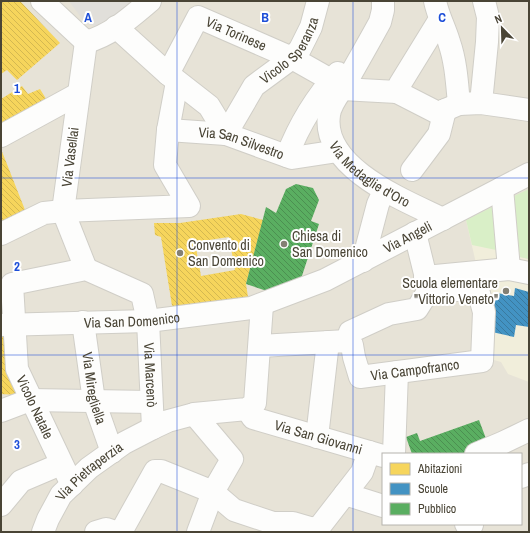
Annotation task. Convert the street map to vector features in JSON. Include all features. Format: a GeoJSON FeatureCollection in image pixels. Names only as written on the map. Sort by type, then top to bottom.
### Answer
{"type":"FeatureCollection","features":[{"type":"Feature","properties":{"kind":"street"},"geometry":{"type":"LineString","coordinates":[[42,1],[86,42],[94,40],[116,27],[150,1]]}},
{"type":"Feature","properties":{"kind":"street","name":"Vicolo Speranza"},"geometry":{"type":"LineString","coordinates":[[226,134],[254,86],[292,58],[300,49],[312,27],[318,1]]}},
{"type":"Feature","properties":{"kind":"street","name":"Via Medaglie d'Oro"},"geometry":{"type":"LineString","coordinates":[[383,1],[384,10],[380,22],[337,84],[329,115],[330,135],[338,151],[350,165],[384,191],[443,219]]}},
{"type":"Feature","properties":{"kind":"street"},"geometry":{"type":"LineString","coordinates":[[481,103],[488,42],[488,16],[484,1]]}},
{"type":"Feature","properties":{"kind":"street"},"geometry":{"type":"LineString","coordinates":[[397,92],[438,10]]}},
{"type":"Feature","properties":{"kind":"street"},"geometry":{"type":"LineString","coordinates":[[412,170],[439,134],[452,107],[455,65],[438,10]]}},
{"type":"Feature","properties":{"kind":"street","name":"Via Torinese"},"geometry":{"type":"LineString","coordinates":[[173,78],[198,17],[292,58],[337,84]]}},
{"type":"Feature","properties":{"kind":"street"},"geometry":{"type":"LineString","coordinates":[[116,27],[173,78],[209,106],[226,134]]}},
{"type":"Feature","properties":{"kind":"street","name":"Via Vasellai"},"geometry":{"type":"LineString","coordinates":[[86,42],[63,211],[86,269]]}},
{"type":"Feature","properties":{"kind":"street"},"geometry":{"type":"LineString","coordinates":[[287,156],[295,136],[308,111],[337,84],[348,64]]}},
{"type":"Feature","properties":{"kind":"street"},"geometry":{"type":"LineString","coordinates":[[1,234],[44,213],[189,206],[165,165],[173,78]]}},
{"type":"Feature","properties":{"kind":"street"},"geometry":{"type":"LineString","coordinates":[[337,84],[397,92],[438,113],[452,107],[481,103],[529,108]]}},
{"type":"Feature","properties":{"kind":"street"},"geometry":{"type":"LineString","coordinates":[[1,136],[78,94]]}},
{"type":"Feature","properties":{"kind":"street","name":"Via San Silvestro"},"geometry":{"type":"LineString","coordinates":[[168,130],[226,134],[292,158],[338,151]]}},
{"type":"Feature","properties":{"kind":"street","name":"Via Angeli"},"geometry":{"type":"LineString","coordinates":[[262,305],[325,280],[529,174]]}},
{"type":"Feature","properties":{"kind":"street"},"geometry":{"type":"LineString","coordinates":[[427,283],[519,271],[502,188]]}},
{"type":"Feature","properties":{"kind":"street"},"geometry":{"type":"LineString","coordinates":[[363,260],[378,204],[384,191]]}},
{"type":"Feature","properties":{"kind":"street"},"geometry":{"type":"LineString","coordinates":[[260,346],[338,342],[350,332],[389,314],[417,309],[427,283],[415,233]]}},
{"type":"Feature","properties":{"kind":"street","name":"Via Marcenò"},"geometry":{"type":"LineString","coordinates":[[86,269],[142,294],[148,321],[152,428]]}},
{"type":"Feature","properties":{"kind":"street","name":"Vicolo Natale"},"geometry":{"type":"LineString","coordinates":[[72,485],[30,400],[17,369],[7,325],[12,284],[86,269]]}},
{"type":"Feature","properties":{"kind":"street","name":"Via Campofranco"},"geometry":{"type":"LineString","coordinates":[[338,342],[352,346],[360,377],[482,361],[484,312],[478,290],[427,283]]}},
{"type":"Feature","properties":{"kind":"street"},"geometry":{"type":"LineString","coordinates":[[250,414],[256,403],[262,305]]}},
{"type":"Feature","properties":{"kind":"street","name":"Via San Domenico"},"geometry":{"type":"LineString","coordinates":[[7,325],[148,321],[252,308],[262,305]]}},
{"type":"Feature","properties":{"kind":"street","name":"Via Miregliella"},"geometry":{"type":"LineString","coordinates":[[83,322],[94,401],[112,452]]}},
{"type":"Feature","properties":{"kind":"street"},"geometry":{"type":"LineString","coordinates":[[317,437],[338,342]]}},
{"type":"Feature","properties":{"kind":"street"},"geometry":{"type":"LineString","coordinates":[[394,453],[397,372]]}},
{"type":"Feature","properties":{"kind":"street"},"geometry":{"type":"LineString","coordinates":[[1,411],[30,400],[151,402]]}},
{"type":"Feature","properties":{"kind":"street"},"geometry":{"type":"LineString","coordinates":[[194,414],[232,459],[213,492],[198,532]]}},
{"type":"Feature","properties":{"kind":"street","name":"Via Pietraperzia"},"geometry":{"type":"LineString","coordinates":[[44,532],[48,519],[62,495],[89,468],[124,443],[168,421],[194,414],[250,414]]}},
{"type":"Feature","properties":{"kind":"street","name":"Via San Giovanni"},"geometry":{"type":"LineString","coordinates":[[250,414],[317,437],[376,454]]}},
{"type":"Feature","properties":{"kind":"street"},"geometry":{"type":"LineString","coordinates":[[482,453],[504,449],[529,430]]}},
{"type":"Feature","properties":{"kind":"street"},"geometry":{"type":"LineString","coordinates":[[121,532],[155,470],[213,492],[234,510],[273,522],[293,522],[317,530],[376,454]]}},
{"type":"Feature","properties":{"kind":"street"},"geometry":{"type":"LineString","coordinates":[[1,505],[21,481],[61,464]]}},
{"type":"Feature","properties":{"kind":"street"},"geometry":{"type":"LineString","coordinates":[[345,494],[382,506]]}},
{"type":"Feature","properties":{"kind":"street"},"geometry":{"type":"LineString","coordinates":[[96,532],[106,529],[115,532]]}},
{"type":"Feature","properties":{"kind":"shaded area"},"geometry":{"type":"Polygon","coordinates":[[[1,1],[529,1],[529,532],[1,532],[1,1]]]}},
{"type":"Feature","properties":{"kind":"shaded area"},"geometry":{"type":"Polygon","coordinates":[[[69,1],[133,1],[104,23],[95,26],[86,24],[69,1]]]}},
{"type":"Feature","properties":{"kind":"shaded area","name":"Scuola elementare \"Vittorio Veneto\""},"geometry":{"type":"Polygon","coordinates":[[[512,197],[520,257],[529,259],[529,382],[508,374],[501,362],[487,358],[478,272],[466,220],[512,197]]]}},
{"type":"Feature","properties":{"kind":"green space"},"geometry":{"type":"Polygon","coordinates":[[[529,189],[529,259],[520,257],[512,197],[529,189]]]}},
{"type":"Feature","properties":{"kind":"green space"},"geometry":{"type":"Polygon","coordinates":[[[496,205],[501,251],[472,245],[466,220],[496,205]]]}},
{"type":"Feature","properties":{"kind":"building: Abitazioni"},"geometry":{"type":"Polygon","coordinates":[[[1,1],[20,1],[60,43],[17,80],[7,70],[1,74],[1,1]]]}},
{"type":"Feature","properties":{"kind":"building: Abitazioni"},"geometry":{"type":"Polygon","coordinates":[[[22,86],[28,94],[40,89],[48,102],[1,128],[1,99],[22,86]]]}},
{"type":"Feature","properties":{"kind":"building: Abitazioni"},"geometry":{"type":"Polygon","coordinates":[[[1,149],[27,215],[1,226],[1,149]]]}},
{"type":"Feature","properties":{"kind":"building: Abitazioni","name":"Convento di San Domenico"},"geometry":{"type":"Polygon","coordinates":[[[241,214],[263,220],[246,284],[248,297],[173,312],[161,237],[155,235],[154,223],[180,223],[241,214]],[[229,237],[195,242],[201,276],[235,270],[229,237]]]}},
{"type":"Feature","properties":{"kind":"building: Abitazioni"},"geometry":{"type":"Polygon","coordinates":[[[1,329],[9,329],[17,395],[1,394],[1,329]]]}},
{"type":"Feature","properties":{"kind":"building: Scuole"},"geometry":{"type":"Polygon","coordinates":[[[515,288],[529,292],[529,327],[516,325],[514,337],[492,332],[490,322],[497,293],[514,296],[515,288]]]}},
{"type":"Feature","properties":{"kind":"building: Pubblico","name":"Chiesa di San Domenico"},"geometry":{"type":"Polygon","coordinates":[[[296,184],[313,188],[319,200],[311,221],[319,224],[298,288],[270,292],[246,284],[266,207],[276,213],[286,189],[296,184]]]}},
{"type":"Feature","properties":{"kind":"building: Pubblico"},"geometry":{"type":"Polygon","coordinates":[[[479,420],[488,444],[465,453],[412,453],[406,437],[417,433],[420,441],[479,420]]]}},
{"type":"Feature","properties":{"kind":"place","name":"Chiesa di San Domenico"},"geometry":{"type":"Point","coordinates":[284,244]}},
{"type":"Feature","properties":{"kind":"place","name":"Convento di San Domenico"},"geometry":{"type":"Point","coordinates":[180,253]}},
{"type":"Feature","properties":{"kind":"place","name":"Scuola elementare \"Vittorio Veneto\""},"geometry":{"type":"Point","coordinates":[506,291]}}]}
